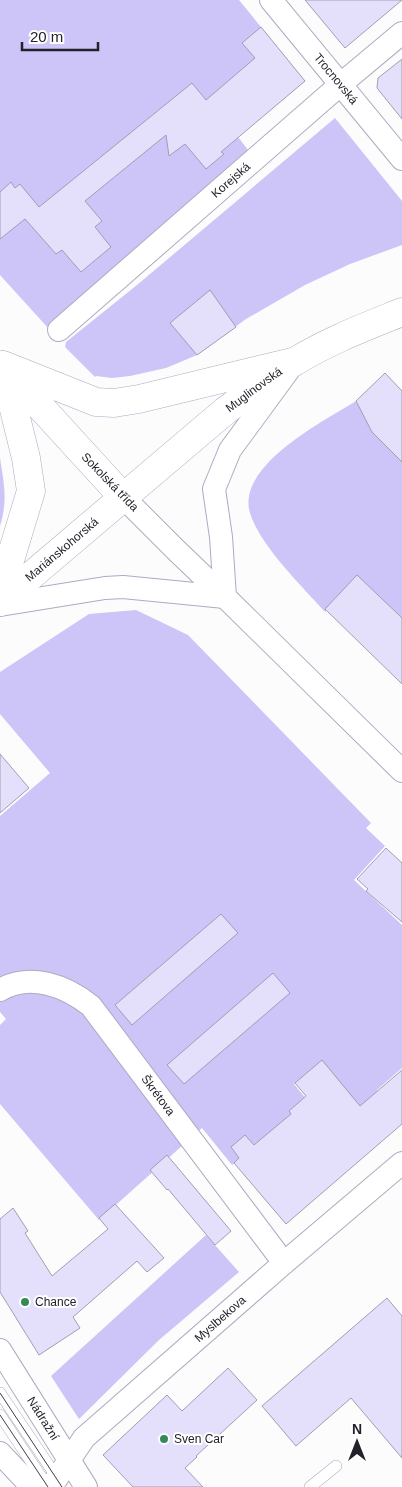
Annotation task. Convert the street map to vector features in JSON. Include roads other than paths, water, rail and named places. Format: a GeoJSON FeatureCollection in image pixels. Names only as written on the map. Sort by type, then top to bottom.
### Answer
{"type":"FeatureCollection","features":[{"type":"Feature","properties":{"kind":"street","name":"Trocnovská"},"geometry":{"type":"LineString","coordinates":[[271,0],[402,159]]}},
{"type":"Feature","properties":{"kind":"street","name":"Korejská"},"geometry":{"type":"LineString","coordinates":[[59,330],[402,33]]}},
{"type":"Feature","properties":{"kind":"street","name":"Muglinovská"},"geometry":{"type":"LineString","coordinates":[[123,497],[260,384],[295,361],[346,335],[402,312]]}},
{"type":"Feature","properties":{"kind":"street"},"geometry":{"type":"LineString","coordinates":[[1,364],[96,402],[114,403],[139,399],[295,361]]}},
{"type":"Feature","properties":{"kind":"street"},"geometry":{"type":"LineString","coordinates":[[0,604],[122,587],[225,597],[221,537],[214,489],[230,450],[295,361]]}},
{"type":"Feature","properties":{"kind":"street"},"geometry":{"type":"LineString","coordinates":[[0,593],[31,491],[26,458],[1,364]]}},
{"type":"Feature","properties":{"kind":"street","name":"Sokolská třída"},"geometry":{"type":"LineString","coordinates":[[1,364],[123,497],[402,771]]}},
{"type":"Feature","properties":{"kind":"street","name":"Mariánskohorská"},"geometry":{"type":"LineString","coordinates":[[0,604],[123,497]]}},
{"type":"Feature","properties":{"kind":"street","name":"Škrétova"},"geometry":{"type":"LineString","coordinates":[[0,990],[22,982],[49,984],[64,988],[91,1006],[284,1263]]}},
{"type":"Feature","properties":{"kind":"street","name":"Myslbekova"},"geometry":{"type":"LineString","coordinates":[[55,1485],[84,1438],[284,1263],[402,1163]]}},
{"type":"Feature","properties":{"kind":"street","name":"Nádražní"},"geometry":{"type":"LineString","coordinates":[[0,1350],[86,1487]]}},
{"type":"Feature","properties":{"kind":"street"},"geometry":{"type":"LineString","coordinates":[[0,1453],[32,1487]]}},
{"type":"Feature","properties":{"kind":"lane"},"geometry":{"type":"LineString","coordinates":[[0,1393],[55,1485]]}},
{"type":"Feature","properties":{"kind":"lane"},"geometry":{"type":"LineString","coordinates":[[0,1415],[55,1485]]}},
{"type":"Feature","properties":{"kind":"lane"},"geometry":{"type":"LineString","coordinates":[[310,1487],[336,1466]]}},
{"type":"Feature","properties":{"kind":"tram line"},"geometry":{"type":"LineString","coordinates":[[0,1393],[62,1487]]}},
{"type":"Feature","properties":{"kind":"tram line"},"geometry":{"type":"LineString","coordinates":[[0,1415],[48,1487]]}},
{"type":"Feature","properties":{"kind":"place","name":"Chance"},"geometry":{"type":"Point","coordinates":[25,1302]}},
{"type":"Feature","properties":{"kind":"place","name":"Sven Car"},"geometry":{"type":"Point","coordinates":[164,1439]}}]}
